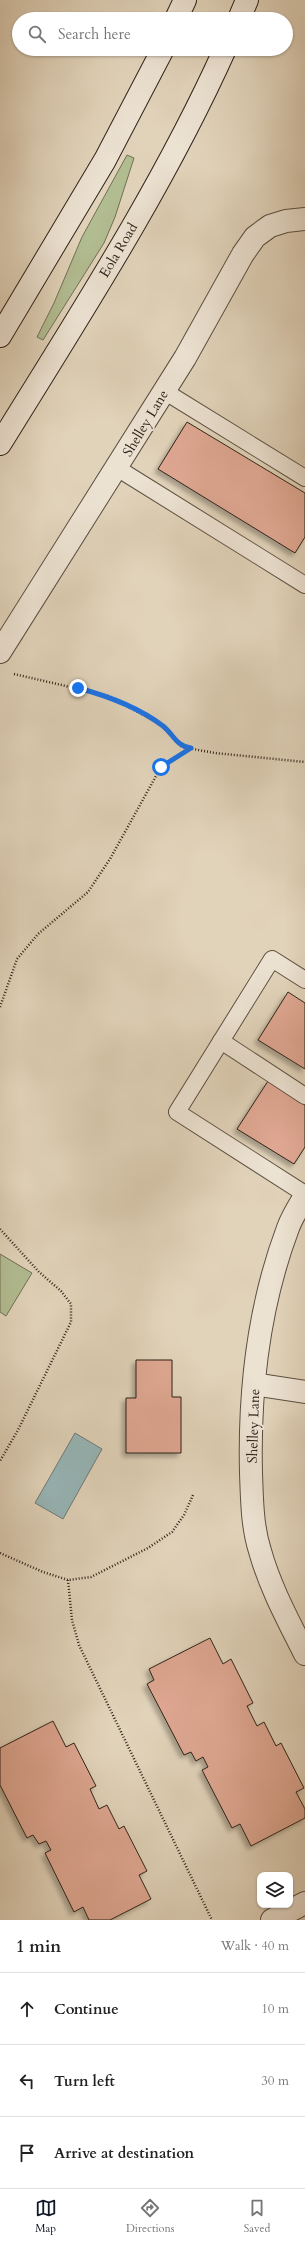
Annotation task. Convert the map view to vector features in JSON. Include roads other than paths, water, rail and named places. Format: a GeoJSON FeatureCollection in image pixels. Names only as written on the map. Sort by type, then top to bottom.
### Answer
{"type":"FeatureCollection","features":[{"type":"Feature","properties":{"kind":"street"},"geometry":{"type":"LineString","coordinates":[[179,12],[185,0]]}},
{"type":"Feature","properties":{"kind":"street"},"geometry":{"type":"LineString","coordinates":[[242,12],[248,0]]}},
{"type":"Feature","properties":{"kind":"street"},"geometry":{"type":"LineString","coordinates":[[0,336],[105,160],[159,56]]}},
{"type":"Feature","properties":{"kind":"street","name":"Eola Road"},"geometry":{"type":"LineString","coordinates":[[0,444],[116,254],[168,164],[222,56]]}},
{"type":"Feature","properties":{"kind":"street","name":"Shelley Lane"},"geometry":{"type":"LineString","coordinates":[[0,652],[185,358],[242,254],[255,237],[270,226],[286,221],[305,219]]}},
{"type":"Feature","properties":{"kind":"street","name":"Shelley Lane"},"geometry":{"type":"LineString","coordinates":[[305,1195],[288,1227],[271,1282],[254,1384],[251,1450],[252,1508],[260,1550],[276,1598],[305,1654]]}},
{"type":"Feature","properties":{"kind":"street"},"geometry":{"type":"LineString","coordinates":[[254,1384],[305,1392]]}},
{"type":"Feature","properties":{"kind":"street"},"geometry":{"type":"LineString","coordinates":[[272,1920],[305,1903]]}},
{"type":"Feature","properties":{"kind":"lane"},"geometry":{"type":"LineString","coordinates":[[164,391],[305,478]]}},
{"type":"Feature","properties":{"kind":"lane"},"geometry":{"type":"LineString","coordinates":[[117,468],[305,585]]}},
{"type":"Feature","properties":{"kind":"lane"},"geometry":{"type":"LineString","coordinates":[[305,980],[272,959],[177,1112],[305,1195]]}},
{"type":"Feature","properties":{"kind":"lane"},"geometry":{"type":"LineString","coordinates":[[221,1041],[305,1096]]}},
{"type":"Feature","properties":{"kind":"water"},"geometry":{"type":"Polygon","coordinates":[[[75,1433],[102,1449],[63,1519],[35,1503],[75,1433]]]}}]}
